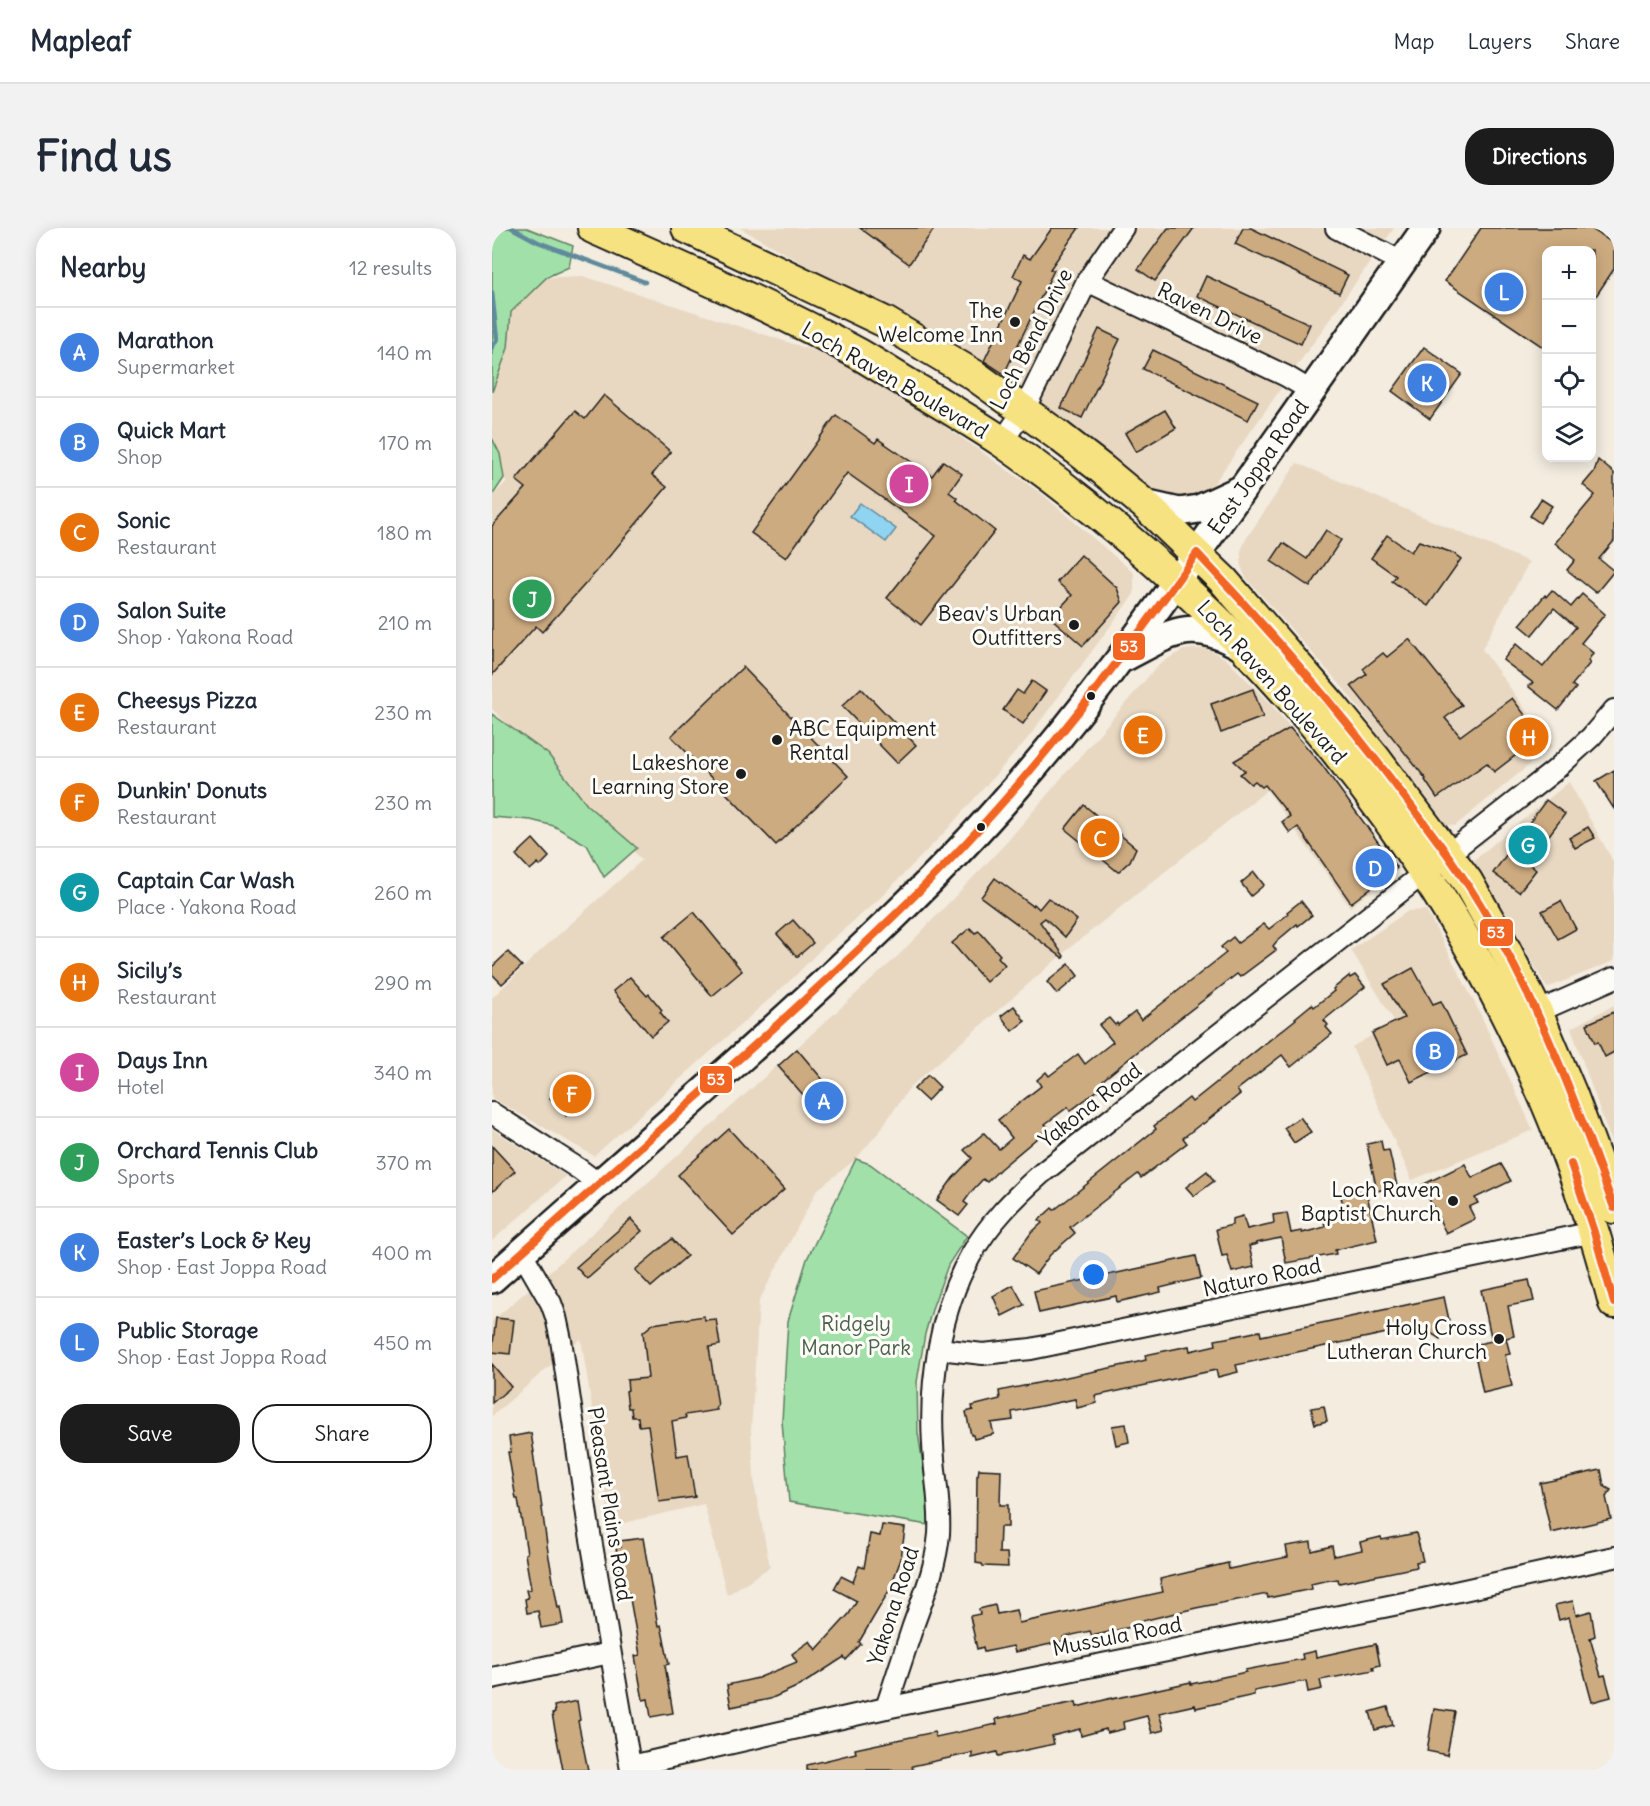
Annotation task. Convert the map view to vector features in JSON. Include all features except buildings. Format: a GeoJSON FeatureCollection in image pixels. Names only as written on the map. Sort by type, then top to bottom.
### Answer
{"type":"FeatureCollection","features":[{"type":"Feature","properties":{"kind":"main road","name":"Loch Raven Boulevard"},"geometry":{"type":"LineString","coordinates":[[593,228],[808,327],[862,356],[1002,442],[1086,505],[1177,581],[1247,649],[1436,864],[1467,881],[1537,1012],[1572,1095],[1614,1208]]}},
{"type":"Feature","properties":{"kind":"main road","name":"Loch Raven Boulevard"},"geometry":{"type":"LineString","coordinates":[[687,228],[885,322],[975,375],[1094,463],[1144,504],[1197,553],[1263,624],[1375,758],[1436,864],[1476,959],[1524,1053],[1564,1146],[1594,1232],[1614,1303]]}},
{"type":"Feature","properties":{"kind":"main road","name":"East Joppa Road"},"geometry":{"type":"LineString","coordinates":[[492,1279],[770,1032],[903,909],[1016,788],[1053,746],[1121,659],[1426,228]]}},
{"type":"Feature","properties":{"kind":"main road"},"geometry":{"type":"LineString","coordinates":[[1144,504],[1179,512],[1199,509],[1244,488]]}},
{"type":"Feature","properties":{"kind":"main road"},"geometry":{"type":"LineString","coordinates":[[1121,659],[1171,634],[1195,629],[1221,635],[1247,649]]}},
{"type":"Feature","properties":{"kind":"street","name":"Loch Bend Drive"},"geometry":{"type":"LineString","coordinates":[[1002,442],[1024,410],[1087,281],[1123,228]]}},
{"type":"Feature","properties":{"kind":"street"},"geometry":{"type":"LineString","coordinates":[[1336,228],[1402,262]]}},
{"type":"Feature","properties":{"kind":"street","name":"Raven Drive"},"geometry":{"type":"LineString","coordinates":[[1087,281],[1286,376],[1311,391]]}},
{"type":"Feature","properties":{"kind":"street","name":"Yakona Road"},"geometry":{"type":"LineString","coordinates":[[886,1707],[934,1570],[936,1558],[940,1509],[933,1444],[932,1407],[939,1349],[958,1279],[985,1233],[1020,1193],[1051,1166],[1568,759],[1614,710]]}},
{"type":"Feature","properties":{"kind":"street"},"geometry":{"type":"LineString","coordinates":[[1537,1012],[1614,978]]}},
{"type":"Feature","properties":{"kind":"street"},"geometry":{"type":"LineString","coordinates":[[492,1113],[599,1184]]}},
{"type":"Feature","properties":{"kind":"street","name":"Naturo Road"},"geometry":{"type":"LineString","coordinates":[[939,1349],[983,1354],[1031,1349],[1594,1232]]}},
{"type":"Feature","properties":{"kind":"street","name":"Pleasant Plains Road"},"geometry":{"type":"LineString","coordinates":[[522,1252],[544,1289],[556,1317],[561,1340],[588,1522],[631,1768]]}},
{"type":"Feature","properties":{"kind":"street","name":"Mussula Road"},"geometry":{"type":"LineString","coordinates":[[631,1768],[886,1707],[1434,1597],[1614,1557]]}},
{"type":"Feature","properties":{"kind":"street"},"geometry":{"type":"LineString","coordinates":[[492,1678],[610,1653]]}},
{"type":"Feature","properties":{"kind":"shaded area"},"geometry":{"type":"Polygon","coordinates":[[[740,228],[1394,228],[1215,482],[1206,491],[1183,499],[1161,498],[934,338],[740,228]]]}},
{"type":"Feature","properties":{"kind":"shaded area"},"geometry":{"type":"Polygon","coordinates":[[[583,276],[840,359],[923,411],[1042,494],[1134,573],[1134,594],[1028,738],[944,833],[878,900],[822,948],[794,977],[594,1156],[492,1098],[492,998],[537,954],[642,860],[492,709],[492,497],[507,481],[492,466],[492,280],[583,276]]]}},
{"type":"Feature","properties":{"kind":"shaded area"},"geometry":{"type":"Polygon","coordinates":[[[1297,463],[1529,562],[1482,649],[1552,746],[1455,826],[1447,825],[1344,689],[1246,578],[1241,566],[1241,551],[1246,539],[1297,463]]]}},
{"type":"Feature","properties":{"kind":"shaded area"},"geometry":{"type":"Polygon","coordinates":[[[1206,648],[1226,659],[1267,700],[1320,762],[1398,870],[1350,907],[1267,790],[1072,946],[910,1087],[878,1133],[856,1159],[817,1190],[759,1301],[751,1431],[755,1489],[770,1567],[727,1595],[704,1504],[611,1526],[581,1339],[492,1416],[492,1321],[557,1265],[899,955],[1006,843],[1159,664],[1183,650],[1206,648]]]}},
{"type":"Feature","properties":{"kind":"shaded area"},"geometry":{"type":"Polygon","coordinates":[[[1569,782],[1614,863],[1614,961],[1547,988],[1474,860],[1569,782]]]}},
{"type":"Feature","properties":{"kind":"shaded area"},"geometry":{"type":"Polygon","coordinates":[[[1426,910],[1479,1011],[1533,1130],[1412,1180],[1352,1047],[1395,1022],[1351,950],[1408,911],[1426,910]]]}},
{"type":"Feature","properties":{"kind":"shaded area"},"geometry":{"type":"Polygon","coordinates":[[[1614,1005],[1614,1150],[1571,1028],[1614,1005]]]}},
{"type":"Feature","properties":{"kind":"shaded area"},"geometry":{"type":"Polygon","coordinates":[[[492,1129],[566,1176],[492,1241],[492,1129]]]}},
{"type":"Feature","properties":{"kind":"green space"},"geometry":{"type":"Polygon","coordinates":[[[492,228],[527,228],[573,246],[569,267],[547,277],[511,312],[508,348],[492,392],[492,228]]]}},
{"type":"Feature","properties":{"kind":"green space"},"geometry":{"type":"Polygon","coordinates":[[[492,438],[500,454],[504,478],[492,496],[492,438]]]}},
{"type":"Feature","properties":{"kind":"green space"},"geometry":{"type":"Polygon","coordinates":[[[492,714],[548,754],[587,805],[637,848],[604,877],[587,845],[554,826],[531,820],[492,817],[492,714]]]}},
{"type":"Feature","properties":{"kind":"green space","name":"Ridgely Manor Park"},"geometry":{"type":"Polygon","coordinates":[[[856,1159],[870,1164],[967,1236],[948,1265],[933,1306],[925,1334],[917,1382],[918,1433],[928,1496],[929,1525],[789,1502],[782,1421],[788,1321],[807,1259],[856,1159]]]}},
{"type":"Feature","properties":{"kind":"water"},"geometry":{"type":"Polygon","coordinates":[[[860,503],[896,529],[886,542],[850,516],[860,503]]]}},
{"type":"Feature","properties":{"kind":"waterway"},"geometry":{"type":"LineString","coordinates":[[512,228],[538,242],[645,282]]}},
{"type":"Feature","properties":{"kind":"waterway"},"geometry":{"type":"LineString","coordinates":[[492,292],[497,339],[492,348]]}},
{"type":"Feature","properties":{"kind":"transit line","name":"53"},"geometry":{"type":"LineString","coordinates":[[492,1279],[732,1066],[941,869],[1057,739],[1197,553],[1352,729],[1447,854],[1469,887],[1509,955],[1543,1026],[1614,1208]]}},
{"type":"Feature","properties":{"kind":"transit line","name":"53"},"geometry":{"type":"LineString","coordinates":[[1571,1164],[1594,1232],[1614,1303]]}},
{"type":"Feature","properties":{"kind":"place","name":"Public Storage"},"geometry":{"type":"Point","coordinates":[1504,292]}},
{"type":"Feature","properties":{"kind":"place","name":"The Welcome Inn"},"geometry":{"type":"Point","coordinates":[1015,322]}},
{"type":"Feature","properties":{"kind":"place","name":"Easter’s Lock & Key"},"geometry":{"type":"Point","coordinates":[1427,383]}},
{"type":"Feature","properties":{"kind":"place","name":"Days Inn"},"geometry":{"type":"Point","coordinates":[909,484]}},
{"type":"Feature","properties":{"kind":"place","name":"Orchard Tennis Club"},"geometry":{"type":"Point","coordinates":[532,599]}},
{"type":"Feature","properties":{"kind":"place","name":"Beav's Urban Outfitters"},"geometry":{"type":"Point","coordinates":[1074,625]}},
{"type":"Feature","properties":{"kind":"place","name":"Cheesys Pizza"},"geometry":{"type":"Point","coordinates":[1143,735]}},
{"type":"Feature","properties":{"kind":"place","name":"Sicily’s"},"geometry":{"type":"Point","coordinates":[1529,737]}},
{"type":"Feature","properties":{"kind":"place","name":"ABC Equipment Rental"},"geometry":{"type":"Point","coordinates":[777,740]}},
{"type":"Feature","properties":{"kind":"place","name":"Lakeshore Learning Store"},"geometry":{"type":"Point","coordinates":[741,774]}},
{"type":"Feature","properties":{"kind":"place","name":"Sonic"},"geometry":{"type":"Point","coordinates":[1100,838]}},
{"type":"Feature","properties":{"kind":"place","name":"Captain Car Wash"},"geometry":{"type":"Point","coordinates":[1528,845]}},
{"type":"Feature","properties":{"kind":"place","name":"Salon Suite"},"geometry":{"type":"Point","coordinates":[1375,868]}},
{"type":"Feature","properties":{"kind":"place","name":"Quick Mart"},"geometry":{"type":"Point","coordinates":[1435,1051]}},
{"type":"Feature","properties":{"kind":"place","name":"Dunkin' Donuts"},"geometry":{"type":"Point","coordinates":[572,1094]}},
{"type":"Feature","properties":{"kind":"place","name":"Marathon"},"geometry":{"type":"Point","coordinates":[824,1101]}},
{"type":"Feature","properties":{"kind":"place","name":"Loch Raven Baptist Church"},"geometry":{"type":"Point","coordinates":[1453,1201]}},
{"type":"Feature","properties":{"kind":"place","name":"Holy Cross Lutheran Church"},"geometry":{"type":"Point","coordinates":[1499,1339]}}]}
